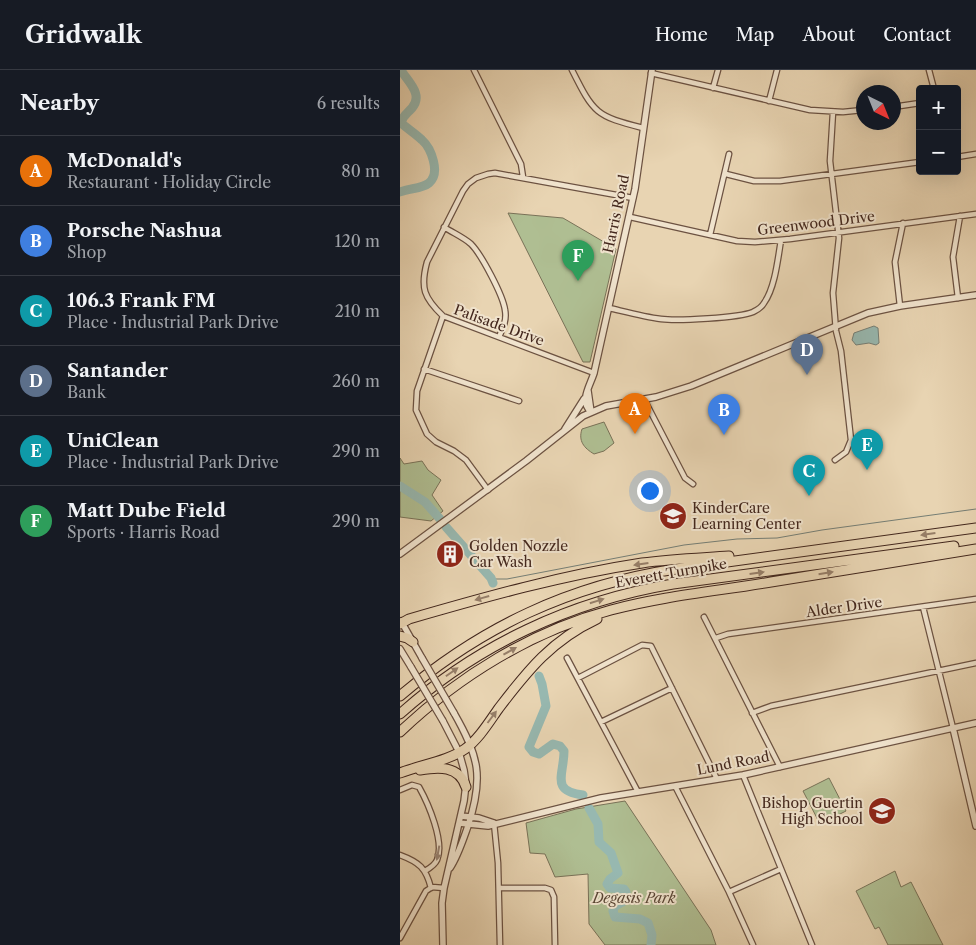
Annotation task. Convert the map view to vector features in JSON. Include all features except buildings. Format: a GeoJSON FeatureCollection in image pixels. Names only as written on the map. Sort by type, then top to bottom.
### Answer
{"type":"FeatureCollection","features":[{"type":"Feature","properties":{"kind":"highway","name":"Everett Turnpike"},"geometry":{"type":"LineString","coordinates":[[400,696],[445,660],[488,632],[568,595],[603,584],[657,572],[976,528]]}},
{"type":"Feature","properties":{"kind":"highway","name":"Everett Turnpike"},"geometry":{"type":"LineString","coordinates":[[400,714],[444,678],[491,648],[549,619],[601,600],[673,584],[976,544]]}},
{"type":"Feature","properties":{"kind":"highway"},"geometry":{"type":"LineString","coordinates":[[400,732],[428,707],[489,663],[555,630],[598,614],[657,600],[976,549]]}},
{"type":"Feature","properties":{"kind":"highway"},"geometry":{"type":"LineString","coordinates":[[400,622],[496,594],[630,565],[680,559],[794,552]]}},
{"type":"Feature","properties":{"kind":"highway"},"geometry":{"type":"LineString","coordinates":[[400,774],[459,752],[471,744],[528,670],[554,645],[579,628],[617,611],[657,600]]}},
{"type":"Feature","properties":{"kind":"highway"},"geometry":{"type":"LineString","coordinates":[[400,636],[413,642]]}},
{"type":"Feature","properties":{"kind":"highway"},"geometry":{"type":"LineString","coordinates":[[400,774],[426,769],[447,769],[459,775],[466,787]]}},
{"type":"Feature","properties":{"kind":"street"},"geometry":{"type":"LineString","coordinates":[[474,70],[521,164],[523,177]]}},
{"type":"Feature","properties":{"kind":"street"},"geometry":{"type":"LineString","coordinates":[[572,70],[587,100],[595,109],[610,118],[643,128]]}},
{"type":"Feature","properties":{"kind":"street"},"geometry":{"type":"LineString","coordinates":[[713,88],[718,70]]}},
{"type":"Feature","properties":{"kind":"street"},"geometry":{"type":"LineString","coordinates":[[769,101],[777,70]]}},
{"type":"Feature","properties":{"kind":"street"},"geometry":{"type":"LineString","coordinates":[[929,70],[933,85]]}},
{"type":"Feature","properties":{"kind":"street"},"geometry":{"type":"LineString","coordinates":[[651,72],[810,110],[832,112],[856,110]]}},
{"type":"Feature","properties":{"kind":"street","name":"Harris Road"},"geometry":{"type":"LineString","coordinates":[[564,430],[587,394],[594,373],[634,198],[651,72]]}},
{"type":"Feature","properties":{"kind":"street"},"geometry":{"type":"LineString","coordinates":[[901,106],[916,104]]}},
{"type":"Feature","properties":{"kind":"street"},"geometry":{"type":"LineString","coordinates":[[832,112],[830,151],[839,244],[833,284],[836,325],[841,351],[851,440],[846,452],[835,460]]}},
{"type":"Feature","properties":{"kind":"street"},"geometry":{"type":"LineString","coordinates":[[710,235],[730,154]]}},
{"type":"Feature","properties":{"kind":"street"},"geometry":{"type":"LineString","coordinates":[[961,156],[976,154]]}},
{"type":"Feature","properties":{"kind":"street"},"geometry":{"type":"LineString","coordinates":[[726,174],[747,180],[769,182],[916,163]]}},
{"type":"Feature","properties":{"kind":"street","name":"Palisade Drive"},"geometry":{"type":"LineString","coordinates":[[594,373],[443,316],[426,295],[423,283],[426,262],[463,191],[476,178],[488,174],[495,173],[523,177],[634,198]]}},
{"type":"Feature","properties":{"kind":"street","name":"Greenwood Drive"},"geometry":{"type":"LineString","coordinates":[[630,217],[745,242],[781,240],[976,214]]}},
{"type":"Feature","properties":{"kind":"street"},"geometry":{"type":"LineString","coordinates":[[958,298],[953,257],[960,216]]}},
{"type":"Feature","properties":{"kind":"street"},"geometry":{"type":"LineString","coordinates":[[900,306],[895,262],[902,224]]}},
{"type":"Feature","properties":{"kind":"street"},"geometry":{"type":"LineString","coordinates":[[444,227],[470,244],[484,261],[505,310],[505,323],[499,336]]}},
{"type":"Feature","properties":{"kind":"street"},"geometry":{"type":"LineString","coordinates":[[609,308],[663,319],[724,317],[753,312],[768,297],[781,240]]}},
{"type":"Feature","properties":{"kind":"street"},"geometry":{"type":"LineString","coordinates":[[591,412],[606,406],[644,399],[691,386],[868,313],[900,306],[976,295]]}},
{"type":"Feature","properties":{"kind":"street"},"geometry":{"type":"LineString","coordinates":[[443,316],[424,369],[415,401],[416,410],[421,424],[431,439],[466,460],[488,490]]}},
{"type":"Feature","properties":{"kind":"street"},"geometry":{"type":"LineString","coordinates":[[424,369],[519,401]]}},
{"type":"Feature","properties":{"kind":"street","name":"Harris Road"},"geometry":{"type":"LineString","coordinates":[[400,554],[488,490],[564,430],[591,412],[587,394]]}},
{"type":"Feature","properties":{"kind":"street"},"geometry":{"type":"LineString","coordinates":[[644,399],[685,478],[693,484]]}},
{"type":"Feature","properties":{"kind":"street","name":"Alder Drive"},"geometry":{"type":"LineString","coordinates":[[716,638],[728,634],[976,599]]}},
{"type":"Feature","properties":{"kind":"street"},"geometry":{"type":"LineString","coordinates":[[923,607],[976,826]]}},
{"type":"Feature","properties":{"kind":"street"},"geometry":{"type":"LineString","coordinates":[[704,617],[780,767]]}},
{"type":"Feature","properties":{"kind":"street"},"geometry":{"type":"LineString","coordinates":[[400,622],[471,744],[476,763],[477,793],[471,817],[456,856],[448,870]]}},
{"type":"Feature","properties":{"kind":"street"},"geometry":{"type":"LineString","coordinates":[[578,678],[646,644],[651,646],[718,780]]}},
{"type":"Feature","properties":{"kind":"street"},"geometry":{"type":"LineString","coordinates":[[400,649],[443,721],[459,752],[464,770],[466,787],[442,903],[443,945]]}},
{"type":"Feature","properties":{"kind":"street"},"geometry":{"type":"LineString","coordinates":[[567,658],[638,792]]}},
{"type":"Feature","properties":{"kind":"street"},"geometry":{"type":"LineString","coordinates":[[752,713],[771,706],[976,663]]}},
{"type":"Feature","properties":{"kind":"street"},"geometry":{"type":"LineString","coordinates":[[602,722],[672,688]]}},
{"type":"Feature","properties":{"kind":"street","name":"Lund Road"},"geometry":{"type":"LineString","coordinates":[[460,819],[468,824],[486,826],[589,800],[718,780],[976,723]]}},
{"type":"Feature","properties":{"kind":"street"},"geometry":{"type":"LineString","coordinates":[[743,775],[812,945]]}},
{"type":"Feature","properties":{"kind":"street"},"geometry":{"type":"LineString","coordinates":[[400,790],[410,785],[416,785],[420,790],[437,830],[439,839],[438,857],[436,863],[425,871]]}},
{"type":"Feature","properties":{"kind":"street"},"geometry":{"type":"LineString","coordinates":[[675,786],[729,892],[753,945]]}},
{"type":"Feature","properties":{"kind":"street","name":"Lund Road"},"geometry":{"type":"LineString","coordinates":[[460,819],[471,817],[494,823]]}},
{"type":"Feature","properties":{"kind":"street"},"geometry":{"type":"LineString","coordinates":[[494,823],[499,888],[500,945]]}},
{"type":"Feature","properties":{"kind":"street"},"geometry":{"type":"LineString","coordinates":[[400,855],[415,862],[425,871],[431,888]]}},
{"type":"Feature","properties":{"kind":"street"},"geometry":{"type":"LineString","coordinates":[[729,892],[781,869]]}},
{"type":"Feature","properties":{"kind":"street"},"geometry":{"type":"LineString","coordinates":[[400,938],[422,896],[431,888],[444,888]]}},
{"type":"Feature","properties":{"kind":"street"},"geometry":{"type":"LineString","coordinates":[[499,888],[545,888],[552,891],[554,897],[555,945]]}},
{"type":"Feature","properties":{"kind":"green space"},"geometry":{"type":"Polygon","coordinates":[[[508,213],[563,218],[616,249],[590,362],[583,362],[508,213]]]}},
{"type":"Feature","properties":{"kind":"green space"},"geometry":{"type":"Polygon","coordinates":[[[604,422],[614,443],[604,451],[594,454],[581,441],[582,429],[604,422]]]}},
{"type":"Feature","properties":{"kind":"green space"},"geometry":{"type":"Polygon","coordinates":[[[400,458],[404,464],[422,461],[428,470],[441,480],[432,495],[443,511],[431,521],[400,517],[400,458]]]}},
{"type":"Feature","properties":{"kind":"green space"},"geometry":{"type":"Polygon","coordinates":[[[829,778],[846,811],[820,824],[803,791],[829,778]]]}},
{"type":"Feature","properties":{"kind":"green space","name":"Degasis Park"},"geometry":{"type":"Polygon","coordinates":[[[625,801],[711,930],[716,945],[605,945],[589,924],[588,874],[555,877],[545,854],[530,853],[526,823],[576,809],[625,801]]]}},
{"type":"Feature","properties":{"kind":"green space"},"geometry":{"type":"Polygon","coordinates":[[[895,871],[901,887],[911,882],[943,945],[888,945],[879,927],[875,929],[856,891],[895,871]]]}},
{"type":"Feature","properties":{"kind":"water"},"geometry":{"type":"Polygon","coordinates":[[[874,326],[878,328],[879,343],[876,345],[869,343],[856,345],[852,340],[854,333],[874,326]]]}},
{"type":"Feature","properties":{"kind":"waterway"},"geometry":{"type":"LineString","coordinates":[[400,192],[429,183],[433,179],[434,173],[429,149],[401,123],[404,116],[412,108],[416,98],[413,88],[401,70]]}},
{"type":"Feature","properties":{"kind":"waterway"},"geometry":{"type":"LineString","coordinates":[[400,486],[425,502],[440,519]]}},
{"type":"Feature","properties":{"kind":"waterway"},"geometry":{"type":"LineString","coordinates":[[492,579],[507,579],[684,545],[737,539],[777,538],[976,509]]}},
{"type":"Feature","properties":{"kind":"waterway"},"geometry":{"type":"LineString","coordinates":[[446,527],[491,578],[493,583]]}},
{"type":"Feature","properties":{"kind":"waterway"},"geometry":{"type":"LineString","coordinates":[[539,676],[546,706],[529,747],[533,752],[539,754],[553,744],[560,746],[564,751],[561,774],[562,786],[566,790],[583,795]]}},
{"type":"Feature","properties":{"kind":"waterway"},"geometry":{"type":"LineString","coordinates":[[589,808],[598,824],[599,842],[611,853],[618,873],[607,884],[610,888],[624,889],[626,892],[626,900],[615,906],[613,911],[615,917],[640,919],[648,923],[652,935],[651,945]]}},
{"type":"Feature","properties":{"kind":"place","name":"Matt Dube Field"},"geometry":{"type":"Point","coordinates":[578,281]}},
{"type":"Feature","properties":{"kind":"place","name":"Santander"},"geometry":{"type":"Point","coordinates":[807,375]}},
{"type":"Feature","properties":{"kind":"place","name":"McDonald's"},"geometry":{"type":"Point","coordinates":[635,434]}},
{"type":"Feature","properties":{"kind":"place","name":"Porsche Nashua"},"geometry":{"type":"Point","coordinates":[724,435]}},
{"type":"Feature","properties":{"kind":"place","name":"UniClean"},"geometry":{"type":"Point","coordinates":[867,470]}},
{"type":"Feature","properties":{"kind":"place","name":"106.3 Frank FM"},"geometry":{"type":"Point","coordinates":[809,496]}},
{"type":"Feature","properties":{"kind":"place","name":"KinderCare Learning Center"},"geometry":{"type":"Point","coordinates":[673,516]}},
{"type":"Feature","properties":{"kind":"place","name":"Golden Nozzle Car Wash"},"geometry":{"type":"Point","coordinates":[450,554]}},
{"type":"Feature","properties":{"kind":"place","name":"Bishop Guertin High School"},"geometry":{"type":"Point","coordinates":[882,811]}}]}
